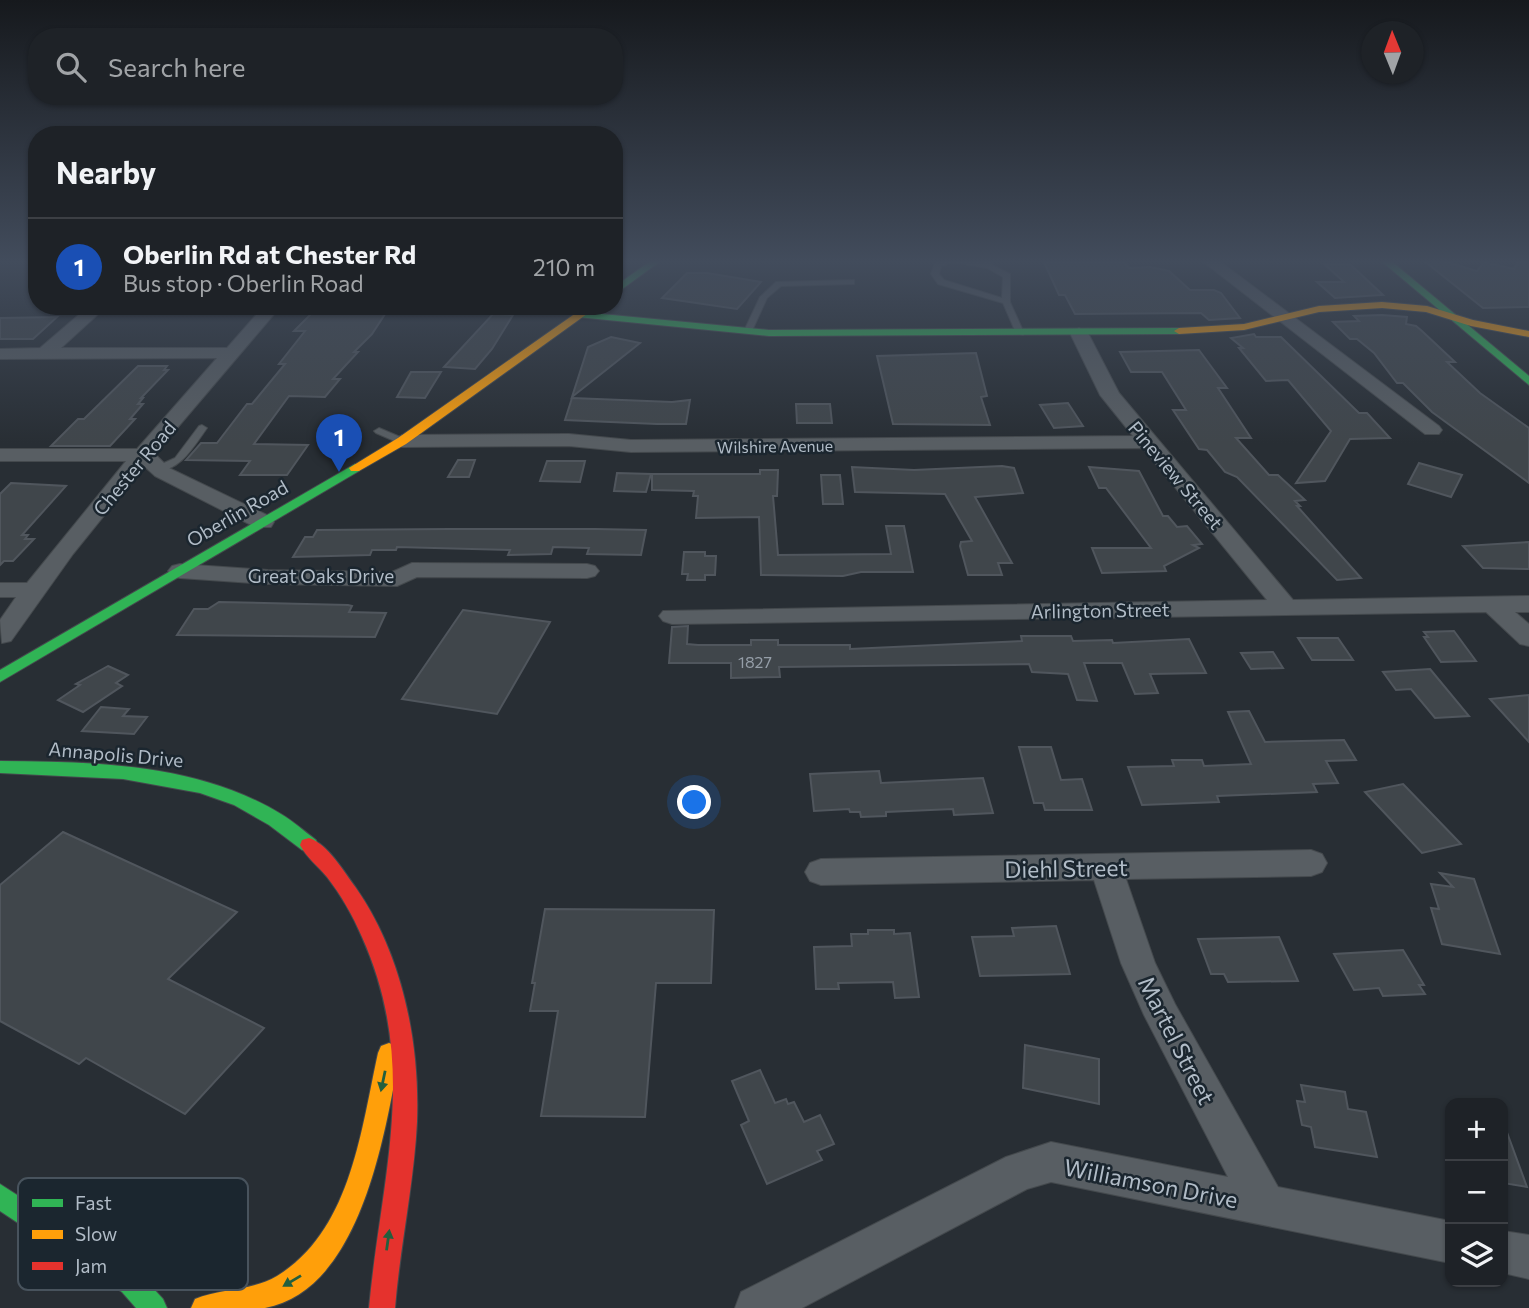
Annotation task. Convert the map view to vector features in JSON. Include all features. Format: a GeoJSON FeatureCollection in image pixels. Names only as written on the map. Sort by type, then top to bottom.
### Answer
{"type":"FeatureCollection","features":[{"type":"Feature","properties":{"kind":"main road","name":"Oberlin Road"},"geometry":{"type":"LineString","coordinates":[[0,677],[402,441],[573,321]]}},
{"type":"Feature","properties":{"kind":"main road"},"geometry":{"type":"LineString","coordinates":[[668,321],[748,331],[823,334],[1200,331],[1244,327],[1266,321]]}},
{"type":"Feature","properties":{"kind":"main road"},"geometry":{"type":"LineString","coordinates":[[1453,321],[1529,382]]}},
{"type":"Feature","properties":{"kind":"main road"},"geometry":{"type":"LineString","coordinates":[[1466,321],[1529,334]]}},
{"type":"Feature","properties":{"kind":"main road","name":"Annapolis Drive"},"geometry":{"type":"LineString","coordinates":[[0,767],[155,776],[223,792],[264,810],[307,839],[336,872],[374,935],[383,957],[398,1014],[405,1114],[385,1259],[382,1308]]}},
{"type":"Feature","properties":{"kind":"main road","name":"Annapolis Drive"},"geometry":{"type":"LineString","coordinates":[[199,1307],[230,1305],[276,1291],[305,1273],[330,1250],[351,1205],[370,1139],[398,1014]]}},
{"type":"Feature","properties":{"kind":"main road"},"geometry":{"type":"LineString","coordinates":[[0,1196],[18,1208]]}},
{"type":"Feature","properties":{"kind":"main road"},"geometry":{"type":"LineString","coordinates":[[137,1290],[154,1308]]}},
{"type":"Feature","properties":{"kind":"main road"},"geometry":{"type":"LineString","coordinates":[[149,1290],[167,1297]]}},
{"type":"Feature","properties":{"kind":"street"},"geometry":{"type":"LineString","coordinates":[[46,354],[82,321]]}},
{"type":"Feature","properties":{"kind":"street","name":"Chester Road"},"geometry":{"type":"LineString","coordinates":[[2,635],[32,590],[151,462],[260,321]]}},
{"type":"Feature","properties":{"kind":"street"},"geometry":{"type":"LineString","coordinates":[[1291,321],[1432,430]]}},
{"type":"Feature","properties":{"kind":"street","name":"Pineview Street"},"geometry":{"type":"LineString","coordinates":[[1079,333],[1110,396],[1287,608]]}},
{"type":"Feature","properties":{"kind":"street"},"geometry":{"type":"LineString","coordinates":[[0,354],[233,353]]}},
{"type":"Feature","properties":{"kind":"street","name":"Wilshire Avenue"},"geometry":{"type":"LineString","coordinates":[[402,441],[569,440],[631,446],[1147,442]]}},
{"type":"Feature","properties":{"kind":"street"},"geometry":{"type":"LineString","coordinates":[[0,455],[151,462],[263,522]]}},
{"type":"Feature","properties":{"kind":"street","name":"Great Oaks Drive"},"geometry":{"type":"LineString","coordinates":[[180,571],[256,577],[397,579],[412,570],[587,571]]}},
{"type":"Feature","properties":{"kind":"street"},"geometry":{"type":"LineString","coordinates":[[0,590],[32,590]]}},
{"type":"Feature","properties":{"kind":"street"},"geometry":{"type":"LineString","coordinates":[[1492,604],[1529,638]]}},
{"type":"Feature","properties":{"kind":"street","name":"Arlington Street"},"geometry":{"type":"LineString","coordinates":[[672,616],[1529,604]]}},
{"type":"Feature","properties":{"kind":"street","name":"Diehl Street"},"geometry":{"type":"LineString","coordinates":[[821,872],[1311,863]]}},
{"type":"Feature","properties":{"kind":"street","name":"Martel Street"},"geometry":{"type":"LineString","coordinates":[[1106,867],[1138,963],[1162,1015],[1265,1205]]}},
{"type":"Feature","properties":{"kind":"street","name":"Williamson Drive"},"geometry":{"type":"LineString","coordinates":[[757,1308],[1020,1171],[1051,1163],[1445,1241]]}},
{"type":"Feature","properties":{"kind":"street"},"geometry":{"type":"LineString","coordinates":[[1508,1253],[1529,1257]]}},
{"type":"Feature","properties":{"kind":"lane"},"geometry":{"type":"LineString","coordinates":[[748,331],[753,321]]}},
{"type":"Feature","properties":{"kind":"lane"},"geometry":{"type":"LineString","coordinates":[[1015,321],[1020,333]]}},
{"type":"Feature","properties":{"kind":"lane"},"geometry":{"type":"LineString","coordinates":[[151,462],[178,460],[202,428]]}},
{"type":"Feature","properties":{"kind":"lane"},"geometry":{"type":"LineString","coordinates":[[379,431],[402,441]]}},
{"type":"Feature","properties":{"kind":"building"},"geometry":{"type":"Polygon","coordinates":[[[0,321],[53,321],[33,339],[0,339],[0,321]]]}},
{"type":"Feature","properties":{"kind":"building"},"geometry":{"type":"Polygon","coordinates":[[[304,321],[380,321],[354,352],[358,352],[333,379],[340,379],[325,397],[289,396],[254,444],[308,445],[287,475],[240,475],[250,461],[186,460],[201,443],[217,443],[247,404],[252,404],[285,364],[279,364],[305,331],[294,331],[304,321]]]}},
{"type":"Feature","properties":{"kind":"building"},"geometry":{"type":"Polygon","coordinates":[[[486,321],[509,321],[492,349],[475,369],[444,367],[486,321]]]}},
{"type":"Feature","properties":{"kind":"building"},"geometry":{"type":"Polygon","coordinates":[[[1406,321],[1406,324],[1416,326],[1455,362],[1447,362],[1480,393],[1529,428],[1529,483],[1432,412],[1403,383],[1397,383],[1374,353],[1357,339],[1350,339],[1333,322],[1406,321]]]}},
{"type":"Feature","properties":{"kind":"building"},"geometry":{"type":"Polygon","coordinates":[[[1254,334],[1256,337],[1281,337],[1359,413],[1367,413],[1390,438],[1350,439],[1325,481],[1296,483],[1331,431],[1288,380],[1266,381],[1239,348],[1243,348],[1231,338],[1254,334]]]}},
{"type":"Feature","properties":{"kind":"building"},"geometry":{"type":"Polygon","coordinates":[[[611,337],[640,343],[572,397],[588,347],[611,337]]]}},
{"type":"Feature","properties":{"kind":"building"},"geometry":{"type":"Polygon","coordinates":[[[1199,350],[1227,388],[1218,388],[1251,438],[1236,438],[1269,475],[1278,475],[1305,500],[1295,501],[1361,578],[1337,580],[1237,477],[1225,472],[1207,450],[1199,449],[1173,410],[1186,410],[1162,372],[1131,372],[1120,352],[1199,350]]]}},
{"type":"Feature","properties":{"kind":"building"},"geometry":{"type":"Polygon","coordinates":[[[976,353],[987,396],[981,397],[990,425],[893,424],[877,356],[976,353]]]}},
{"type":"Feature","properties":{"kind":"building"},"geometry":{"type":"Polygon","coordinates":[[[138,366],[167,366],[164,370],[168,370],[141,398],[138,404],[143,404],[130,419],[135,419],[110,446],[51,446],[78,419],[84,419],[138,366]]]}},
{"type":"Feature","properties":{"kind":"building"},"geometry":{"type":"Polygon","coordinates":[[[411,372],[441,372],[425,398],[397,397],[411,372]]]}},
{"type":"Feature","properties":{"kind":"building"},"geometry":{"type":"Polygon","coordinates":[[[572,398],[672,402],[690,400],[686,424],[657,424],[565,420],[572,398]]]}},
{"type":"Feature","properties":{"kind":"building"},"geometry":{"type":"Polygon","coordinates":[[[1068,403],[1083,426],[1054,428],[1040,405],[1068,403]]]}},
{"type":"Feature","properties":{"kind":"building"},"geometry":{"type":"Polygon","coordinates":[[[796,404],[830,404],[832,423],[797,423],[796,404]]]}},
{"type":"Feature","properties":{"kind":"building"},"geometry":{"type":"Polygon","coordinates":[[[458,460],[475,460],[469,477],[448,477],[458,460]]]}},
{"type":"Feature","properties":{"kind":"building"},"geometry":{"type":"Polygon","coordinates":[[[547,461],[585,461],[580,482],[540,481],[547,461]]]}},
{"type":"Feature","properties":{"kind":"building"},"geometry":{"type":"Polygon","coordinates":[[[1419,463],[1462,475],[1451,497],[1408,484],[1419,463]]]}},
{"type":"Feature","properties":{"kind":"building"},"geometry":{"type":"Polygon","coordinates":[[[1002,466],[1014,468],[1023,493],[975,497],[1012,563],[998,563],[1002,575],[968,575],[960,546],[961,542],[972,541],[945,494],[855,492],[852,467],[914,470],[1002,466]]]}},
{"type":"Feature","properties":{"kind":"building"},"geometry":{"type":"Polygon","coordinates":[[[1089,467],[1139,471],[1163,516],[1168,516],[1177,527],[1187,526],[1202,544],[1193,545],[1199,548],[1164,566],[1166,571],[1102,573],[1092,548],[1151,548],[1106,488],[1099,488],[1089,467]]]}},
{"type":"Feature","properties":{"kind":"building"},"geometry":{"type":"Polygon","coordinates":[[[760,470],[778,470],[777,496],[773,496],[778,555],[891,554],[886,526],[904,526],[913,572],[861,572],[843,576],[761,575],[759,517],[696,518],[698,496],[693,496],[694,491],[652,490],[652,474],[760,474],[760,470]]]}},
{"type":"Feature","properties":{"kind":"building"},"geometry":{"type":"Polygon","coordinates":[[[617,473],[651,474],[646,492],[614,491],[617,473]]]}},
{"type":"Feature","properties":{"kind":"building"},"geometry":{"type":"Polygon","coordinates":[[[821,475],[840,475],[843,504],[823,504],[821,475]]]}},
{"type":"Feature","properties":{"kind":"building"},"geometry":{"type":"Polygon","coordinates":[[[11,483],[66,486],[22,535],[28,535],[25,539],[34,539],[13,561],[4,561],[0,565],[0,494],[11,483]]]}},
{"type":"Feature","properties":{"kind":"building"},"geometry":{"type":"Polygon","coordinates":[[[317,530],[646,530],[641,555],[587,554],[589,548],[553,547],[551,554],[508,555],[510,550],[397,547],[396,550],[372,550],[370,555],[293,557],[305,537],[313,537],[317,530]]]}},
{"type":"Feature","properties":{"kind":"building"},"geometry":{"type":"Polygon","coordinates":[[[1529,542],[1529,569],[1483,568],[1463,546],[1529,542]]]}},
{"type":"Feature","properties":{"kind":"building"},"geometry":{"type":"Polygon","coordinates":[[[684,552],[705,552],[705,556],[716,556],[715,575],[705,575],[705,580],[687,580],[688,574],[682,574],[684,552]]]}},
{"type":"Feature","properties":{"kind":"building"},"geometry":{"type":"Polygon","coordinates":[[[219,602],[348,605],[352,606],[349,612],[386,613],[375,637],[177,635],[194,609],[208,609],[219,602]]]}},
{"type":"Feature","properties":{"kind":"building"},"geometry":{"type":"Polygon","coordinates":[[[463,610],[550,622],[497,714],[402,699],[463,610]]]}},
{"type":"Feature","properties":{"kind":"building"},"geometry":{"type":"Polygon","coordinates":[[[688,626],[687,644],[751,645],[751,640],[778,640],[778,645],[850,645],[850,649],[1022,641],[1021,636],[1071,636],[1073,641],[1112,640],[1113,643],[1189,639],[1206,673],[1150,674],[1158,693],[1135,694],[1122,663],[1084,663],[1097,701],[1077,700],[1068,674],[1032,672],[1029,664],[779,667],[780,677],[731,678],[731,663],[669,663],[672,627],[688,626]]]}},
{"type":"Feature","properties":{"kind":"building"},"geometry":{"type":"Polygon","coordinates":[[[1454,631],[1476,661],[1441,662],[1424,637],[1428,637],[1424,632],[1454,631]]]}},
{"type":"Feature","properties":{"kind":"building"},"geometry":{"type":"Polygon","coordinates":[[[1298,638],[1338,638],[1353,660],[1312,660],[1298,638]]]}},
{"type":"Feature","properties":{"kind":"building"},"geometry":{"type":"Polygon","coordinates":[[[1273,652],[1283,668],[1251,669],[1241,653],[1273,652]]]}},
{"type":"Feature","properties":{"kind":"building"},"geometry":{"type":"Polygon","coordinates":[[[108,666],[128,675],[116,683],[122,686],[83,712],[58,700],[80,685],[76,684],[108,666]]]}},
{"type":"Feature","properties":{"kind":"building"},"geometry":{"type":"Polygon","coordinates":[[[1430,669],[1469,716],[1435,718],[1411,689],[1396,690],[1383,672],[1430,669]]]}},
{"type":"Feature","properties":{"kind":"building"},"geometry":{"type":"Polygon","coordinates":[[[1529,695],[1529,742],[1490,699],[1529,695]]]}},
{"type":"Feature","properties":{"kind":"building"},"geometry":{"type":"Polygon","coordinates":[[[101,707],[129,709],[123,716],[147,717],[134,734],[82,731],[101,707]]]}},
{"type":"Feature","properties":{"kind":"building"},"geometry":{"type":"Polygon","coordinates":[[[1249,711],[1265,742],[1344,740],[1356,760],[1326,761],[1338,783],[1313,784],[1317,792],[1217,796],[1219,802],[1142,805],[1128,767],[1174,766],[1172,760],[1202,760],[1204,766],[1251,764],[1228,712],[1249,711]]]}},
{"type":"Feature","properties":{"kind":"building"},"geometry":{"type":"Polygon","coordinates":[[[1019,747],[1051,747],[1061,780],[1082,779],[1092,810],[1045,810],[1043,803],[1034,803],[1019,747]]]}},
{"type":"Feature","properties":{"kind":"building"},"geometry":{"type":"Polygon","coordinates":[[[879,771],[881,783],[983,778],[993,813],[954,815],[953,809],[886,812],[886,816],[861,817],[860,812],[850,812],[849,809],[814,811],[810,774],[879,771]]]}},
{"type":"Feature","properties":{"kind":"building"},"geometry":{"type":"Polygon","coordinates":[[[1403,784],[1461,844],[1422,853],[1365,792],[1403,784]]]}},
{"type":"Feature","properties":{"kind":"building"},"geometry":{"type":"Polygon","coordinates":[[[63,832],[237,912],[168,979],[264,1028],[185,1114],[86,1058],[79,1064],[0,1021],[0,885],[63,832]]]}},
{"type":"Feature","properties":{"kind":"building"},"geometry":{"type":"Polygon","coordinates":[[[1440,873],[1474,879],[1500,954],[1442,944],[1431,908],[1439,909],[1431,884],[1453,887],[1440,873]]]}},
{"type":"Feature","properties":{"kind":"building"},"geometry":{"type":"Polygon","coordinates":[[[545,909],[714,910],[711,983],[656,983],[645,1117],[541,1116],[558,1011],[530,1011],[545,909]]]}},
{"type":"Feature","properties":{"kind":"building"},"geometry":{"type":"Polygon","coordinates":[[[1056,926],[1070,974],[980,976],[972,937],[1014,936],[1012,928],[1056,926]]]}},
{"type":"Feature","properties":{"kind":"building"},"geometry":{"type":"Polygon","coordinates":[[[868,930],[894,930],[894,934],[910,933],[919,997],[895,998],[893,982],[838,983],[839,989],[816,989],[814,947],[852,946],[851,934],[868,934],[868,930]]]}},
{"type":"Feature","properties":{"kind":"building"},"geometry":{"type":"Polygon","coordinates":[[[1279,937],[1298,981],[1228,982],[1224,974],[1211,974],[1198,939],[1279,937]]]}},
{"type":"Feature","properties":{"kind":"building"},"geometry":{"type":"Polygon","coordinates":[[[1403,950],[1424,985],[1419,985],[1425,994],[1383,996],[1379,988],[1354,990],[1334,954],[1403,950]]]}},
{"type":"Feature","properties":{"kind":"building"},"geometry":{"type":"Polygon","coordinates":[[[1025,1045],[1099,1059],[1099,1104],[1023,1088],[1025,1045]]]}},
{"type":"Feature","properties":{"kind":"building"},"geometry":{"type":"Polygon","coordinates":[[[760,1070],[775,1103],[786,1099],[788,1104],[794,1102],[804,1122],[820,1115],[834,1144],[817,1151],[822,1160],[767,1184],[741,1125],[749,1121],[732,1081],[760,1070]]]}},
{"type":"Feature","properties":{"kind":"building"},"geometry":{"type":"Polygon","coordinates":[[[1301,1085],[1345,1092],[1348,1109],[1366,1112],[1377,1157],[1315,1147],[1311,1127],[1302,1125],[1297,1101],[1305,1102],[1301,1085]]]}},
{"type":"Feature","properties":{"kind":"building"},"geometry":{"type":"Polygon","coordinates":[[[1508,1135],[1527,1187],[1508,1184],[1508,1135]]]}},
{"type":"Feature","properties":{"kind":"traffic: fast"},"geometry":{"type":"LineString","coordinates":[[644,321],[769,333],[1179,331]]}},
{"type":"Feature","properties":{"kind":"traffic: fast"},"geometry":{"type":"LineString","coordinates":[[1457,321],[1529,382]]}},
{"type":"Feature","properties":{"kind":"traffic: fast"},"geometry":{"type":"LineString","coordinates":[[0,677],[355,468]]}},
{"type":"Feature","properties":{"kind":"traffic: fast"},"geometry":{"type":"LineString","coordinates":[[0,767],[123,772],[203,787],[240,801],[276,820],[309,845]]}},
{"type":"Feature","properties":{"kind":"traffic: fast"},"geometry":{"type":"LineString","coordinates":[[0,1196],[18,1208]]}},
{"type":"Feature","properties":{"kind":"traffic: fast"},"geometry":{"type":"LineString","coordinates":[[137,1290],[154,1308]]}},
{"type":"Feature","properties":{"kind":"traffic: slow"},"geometry":{"type":"LineString","coordinates":[[355,468],[402,441],[572,321]]}},
{"type":"Feature","properties":{"kind":"traffic: slow"},"geometry":{"type":"LineString","coordinates":[[1179,331],[1244,327],[1269,321]]}},
{"type":"Feature","properties":{"kind":"traffic: slow"},"geometry":{"type":"LineString","coordinates":[[1465,321],[1529,334]]}},
{"type":"Feature","properties":{"kind":"traffic: slow"},"geometry":{"type":"LineString","coordinates":[[204,1308],[256,1298],[286,1286],[311,1268],[331,1243],[359,1182],[369,1149],[389,1053]]}},
{"type":"Feature","properties":{"kind":"traffic: jam"},"geometry":{"type":"LineString","coordinates":[[309,845],[334,872],[373,937],[386,973],[403,1048],[405,1123],[382,1308]]}},
{"type":"Feature","properties":{"kind":"place","name":"Oberlin Rd at Chester Rd"},"geometry":{"type":"Point","coordinates":[339,472]}}]}
